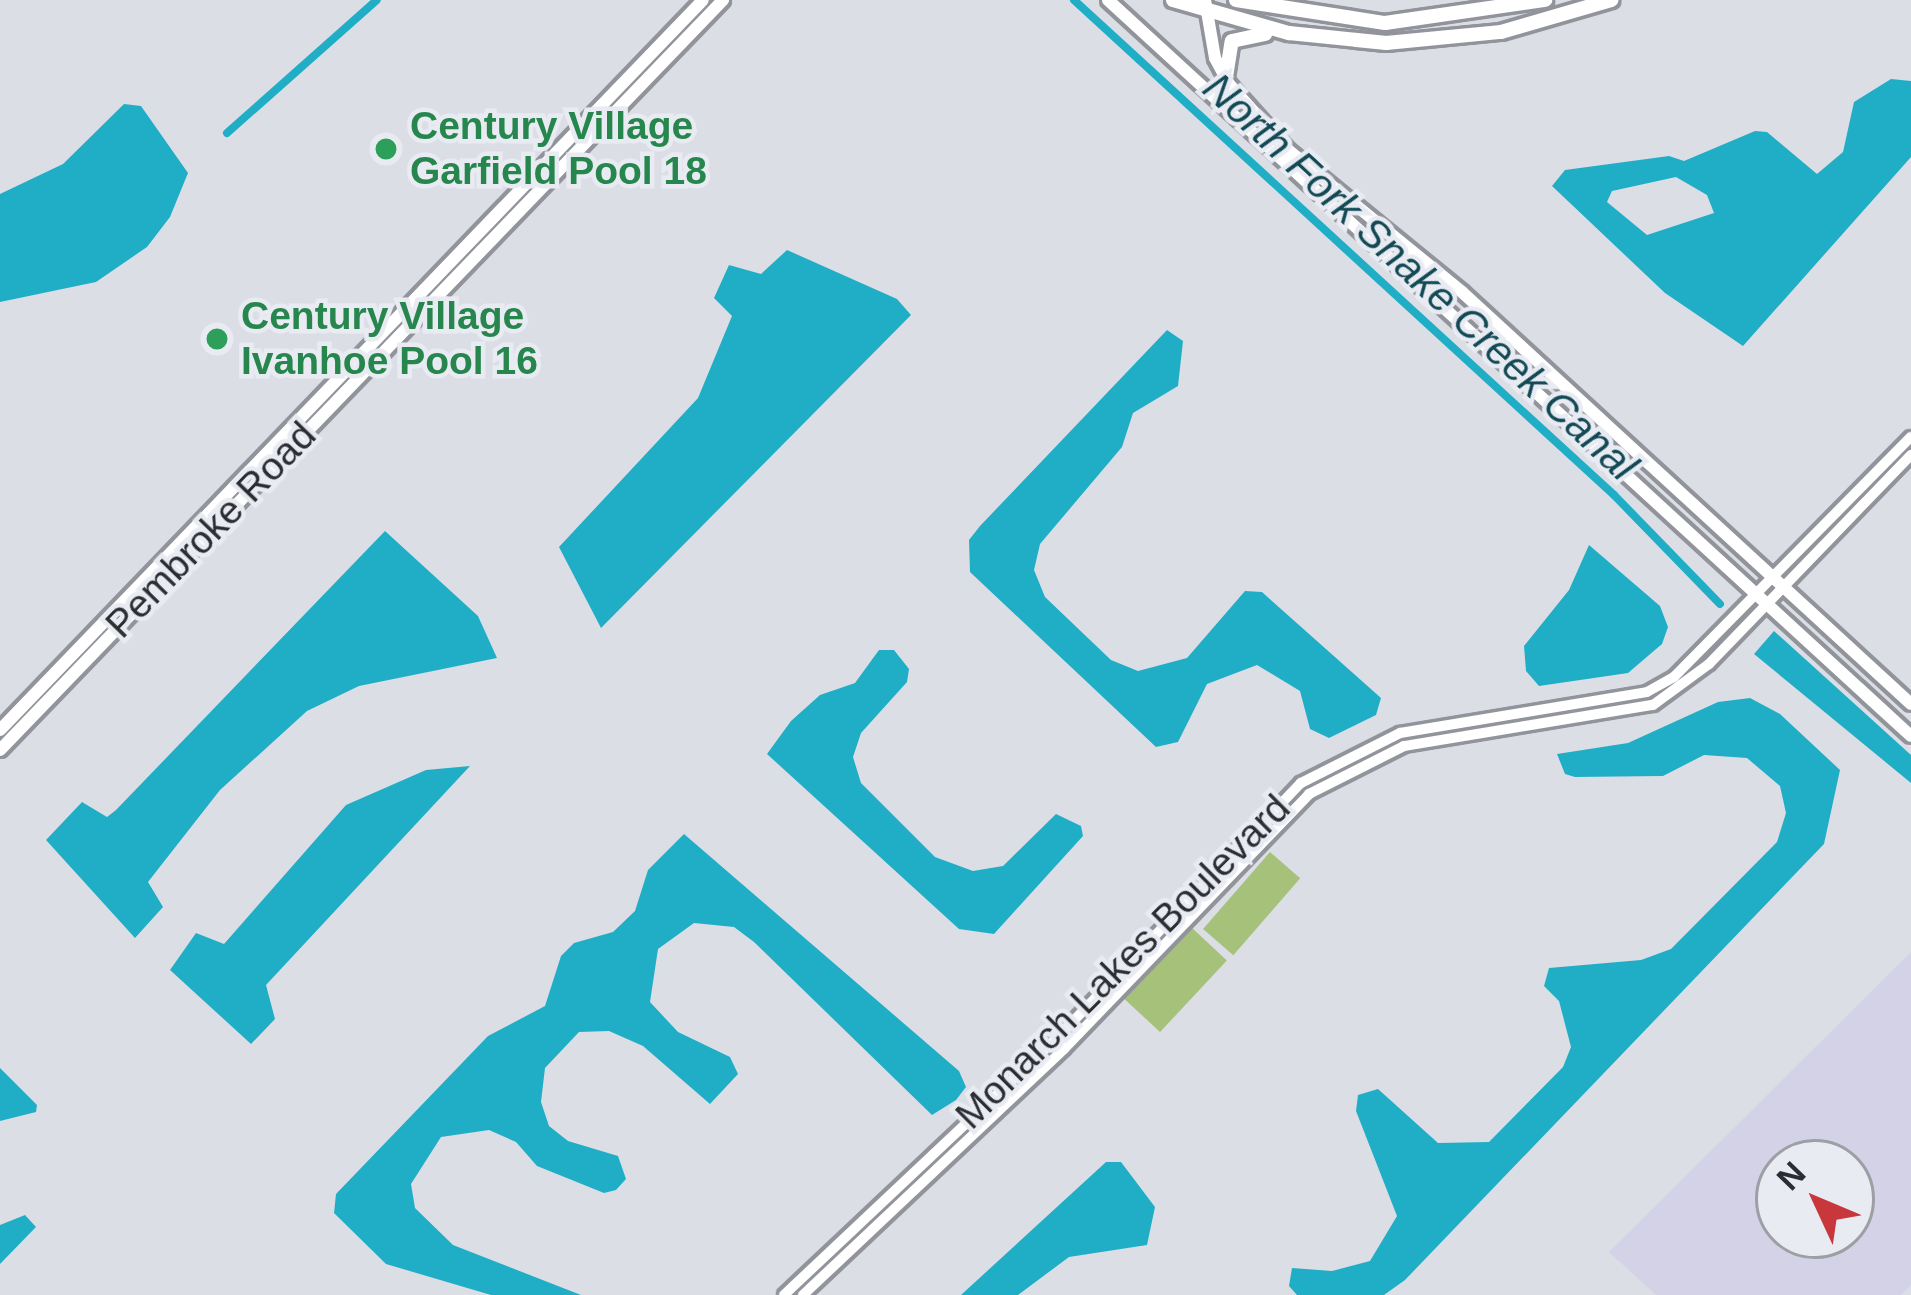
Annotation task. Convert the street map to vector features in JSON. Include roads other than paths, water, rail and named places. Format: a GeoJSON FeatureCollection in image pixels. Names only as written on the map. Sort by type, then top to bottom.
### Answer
{"type":"FeatureCollection","features":[{"type":"Feature","properties":{"kind":"highway"},"geometry":{"type":"LineString","coordinates":[[1173,0],[1278,31],[1422,42],[1501,32],[1611,0]]}},
{"type":"Feature","properties":{"kind":"highway"},"geometry":{"type":"LineString","coordinates":[[1236,0],[1384,23],[1545,0]]}},
{"type":"Feature","properties":{"kind":"highway"},"geometry":{"type":"LineString","coordinates":[[1226,77],[1232,40],[1278,31]]}},
{"type":"Feature","properties":{"kind":"main road","name":"Pembroke Road"},"geometry":{"type":"LineString","coordinates":[[0,750],[697,16],[703,0]]}},
{"type":"Feature","properties":{"kind":"main road","name":"Pembroke Road"},"geometry":{"type":"LineString","coordinates":[[0,730],[697,16],[723,0]]}},
{"type":"Feature","properties":{"kind":"main road"},"geometry":{"type":"LineString","coordinates":[[1108,0],[1911,736]]}},
{"type":"Feature","properties":{"kind":"main road"},"geometry":{"type":"LineString","coordinates":[[1207,7],[1226,77],[1303,164],[1462,292],[1911,704]]}},
{"type":"Feature","properties":{"kind":"street"},"geometry":{"type":"LineString","coordinates":[[1778,582],[1911,436]]}},
{"type":"Feature","properties":{"kind":"street"},"geometry":{"type":"LineString","coordinates":[[1778,582],[1911,455]]}},
{"type":"Feature","properties":{"kind":"street","name":"Monarch Lakes Boulevard"},"geometry":{"type":"LineString","coordinates":[[784,1295],[1058,1036],[1301,783],[1400,733],[1647,692],[1674,676],[1756,593],[1778,582]]}},
{"type":"Feature","properties":{"kind":"street","name":"Monarch Lakes Boulevard"},"geometry":{"type":"LineString","coordinates":[[803,1295],[1064,1049],[1309,794],[1404,746],[1652,704],[1696,676],[1768,604],[1778,582]]}},
{"type":"Feature","properties":{"kind":"water"},"geometry":{"type":"Polygon","coordinates":[[[1891,79],[1911,81],[1911,157],[1743,346],[1665,293],[1552,186],[1565,170],[1669,156],[1684,161],[1755,131],[1767,132],[1817,174],[1843,152],[1854,102],[1891,79]],[[1676,177],[1612,191],[1607,202],[1647,235],[1714,213],[1707,195],[1676,177]]]}},
{"type":"Feature","properties":{"kind":"water"},"geometry":{"type":"Polygon","coordinates":[[[124,104],[141,106],[188,173],[170,217],[147,247],[96,282],[0,302],[0,194],[63,164],[124,104]]]}},
{"type":"Feature","properties":{"kind":"water"},"geometry":{"type":"Polygon","coordinates":[[[787,250],[897,299],[911,315],[601,628],[559,547],[698,398],[732,316],[714,298],[729,265],[761,274],[787,250]]]}},
{"type":"Feature","properties":{"kind":"water"},"geometry":{"type":"Polygon","coordinates":[[[1167,330],[1183,341],[1178,386],[1133,413],[1122,447],[1040,544],[1034,570],[1045,597],[1111,660],[1138,671],[1187,658],[1245,591],[1262,592],[1381,698],[1376,715],[1329,738],[1310,729],[1300,691],[1257,665],[1207,684],[1178,742],[1156,747],[970,572],[969,540],[980,526],[1167,330]]]}},
{"type":"Feature","properties":{"kind":"water"},"geometry":{"type":"Polygon","coordinates":[[[385,531],[478,616],[497,658],[359,686],[307,711],[220,790],[148,882],[163,907],[135,938],[46,840],[82,802],[107,817],[116,810],[385,531]]]}},
{"type":"Feature","properties":{"kind":"water"},"geometry":{"type":"Polygon","coordinates":[[[1589,545],[1660,606],[1668,627],[1662,644],[1628,673],[1539,686],[1526,671],[1524,646],[1569,590],[1589,545]]]}},
{"type":"Feature","properties":{"kind":"water"},"geometry":{"type":"Polygon","coordinates":[[[1774,631],[1911,755],[1911,783],[1754,654],[1774,631]]]}},
{"type":"Feature","properties":{"kind":"water"},"geometry":{"type":"Polygon","coordinates":[[[879,650],[894,650],[909,669],[907,682],[861,733],[853,757],[861,783],[935,857],[973,871],[1003,866],[1056,814],[1081,826],[1083,836],[994,934],[959,929],[767,754],[791,721],[820,695],[855,683],[879,650]]]}},
{"type":"Feature","properties":{"kind":"water"},"geometry":{"type":"Polygon","coordinates":[[[1750,698],[1780,714],[1840,770],[1824,844],[1405,1280],[1384,1295],[1297,1295],[1289,1286],[1292,1268],[1332,1271],[1370,1261],[1397,1216],[1356,1111],[1358,1095],[1378,1089],[1438,1143],[1489,1142],[1563,1067],[1571,1047],[1559,1001],[1544,986],[1549,968],[1641,960],[1671,949],[1777,842],[1786,813],[1780,786],[1747,758],[1704,755],[1663,776],[1575,777],[1565,774],[1557,754],[1628,743],[1718,702],[1750,698]]]}},
{"type":"Feature","properties":{"kind":"water"},"geometry":{"type":"Polygon","coordinates":[[[470,766],[266,985],[275,1019],[251,1044],[170,970],[196,933],[224,944],[346,805],[426,770],[470,766]]]}},
{"type":"Feature","properties":{"kind":"water"},"geometry":{"type":"Polygon","coordinates":[[[684,834],[959,1071],[966,1087],[956,1100],[932,1115],[754,942],[734,927],[694,923],[658,949],[650,1002],[678,1032],[730,1057],[738,1074],[710,1104],[643,1046],[609,1031],[579,1032],[545,1068],[541,1102],[549,1126],[568,1141],[618,1156],[626,1179],[616,1190],[604,1193],[537,1166],[516,1142],[489,1130],[441,1137],[411,1184],[415,1208],[453,1245],[581,1295],[491,1295],[386,1264],[334,1213],[336,1194],[488,1036],[545,1006],[561,956],[574,943],[613,932],[635,911],[648,870],[684,834]]]}},
{"type":"Feature","properties":{"kind":"water"},"geometry":{"type":"Polygon","coordinates":[[[0,1068],[37,1105],[36,1112],[0,1121],[0,1068]]]}},
{"type":"Feature","properties":{"kind":"water"},"geometry":{"type":"Polygon","coordinates":[[[1106,1162],[1121,1162],[1155,1207],[1147,1245],[1069,1257],[1018,1295],[961,1295],[1106,1162]]]}},
{"type":"Feature","properties":{"kind":"water"},"geometry":{"type":"Polygon","coordinates":[[[25,1215],[36,1227],[0,1264],[0,1225],[25,1215]]]}},
{"type":"Feature","properties":{"kind":"waterway"},"geometry":{"type":"LineString","coordinates":[[227,133],[377,0]]}},
{"type":"Feature","properties":{"kind":"waterway","name":"North Fork Snake Creek Canal"},"geometry":{"type":"LineString","coordinates":[[1074,0],[1614,495],[1720,604]]}},
{"type":"Feature","properties":{"kind":"place","name":"Century Village Garfield Pool 18"},"geometry":{"type":"Point","coordinates":[386,149]}},
{"type":"Feature","properties":{"kind":"place","name":"Century Village Ivanhoe Pool 16"},"geometry":{"type":"Point","coordinates":[217,339]}}]}
